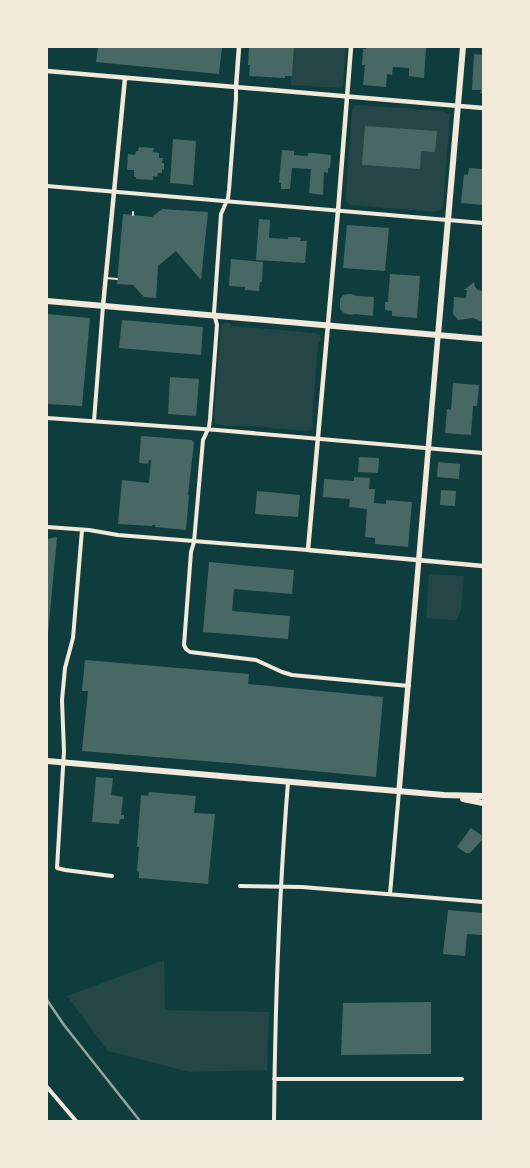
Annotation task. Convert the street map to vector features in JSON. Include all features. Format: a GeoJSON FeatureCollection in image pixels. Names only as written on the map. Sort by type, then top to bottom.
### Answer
{"type":"FeatureCollection","features":[{"type":"Feature","properties":{"kind":"main road"},"geometry":{"type":"LineString","coordinates":[[399,791],[420,561],[463,47]]}},
{"type":"Feature","properties":{"kind":"main road"},"geometry":{"type":"LineString","coordinates":[[47,301],[483,339]]}},
{"type":"Feature","properties":{"kind":"main road"},"geometry":{"type":"LineString","coordinates":[[47,761],[444,795],[483,796]]}},
{"type":"Feature","properties":{"kind":"main road"},"geometry":{"type":"LineString","coordinates":[[444,795],[483,803]]}},
{"type":"Feature","properties":{"kind":"street"},"geometry":{"type":"LineString","coordinates":[[239,47],[229,196],[221,214],[214,315],[217,325],[210,419],[208,429],[203,440],[194,542],[191,552],[184,647],[193,653],[256,660],[292,675],[409,686]]}},
{"type":"Feature","properties":{"kind":"street"},"geometry":{"type":"LineString","coordinates":[[308,550],[338,211],[350,47]]}},
{"type":"Feature","properties":{"kind":"street"},"geometry":{"type":"LineString","coordinates":[[47,71],[483,108]]}},
{"type":"Feature","properties":{"kind":"street"},"geometry":{"type":"LineString","coordinates":[[94,421],[103,306],[125,78]]}},
{"type":"Feature","properties":{"kind":"street"},"geometry":{"type":"LineString","coordinates":[[47,186],[483,223]]}},
{"type":"Feature","properties":{"kind":"street"},"geometry":{"type":"LineString","coordinates":[[47,418],[208,429],[483,453]]}},
{"type":"Feature","properties":{"kind":"street"},"geometry":{"type":"LineString","coordinates":[[47,527],[194,542],[308,550],[483,566]]}},
{"type":"Feature","properties":{"kind":"street"},"geometry":{"type":"LineString","coordinates":[[82,530],[73,638],[66,664],[62,700],[64,743],[56,868],[112,876]]}},
{"type":"Feature","properties":{"kind":"street"},"geometry":{"type":"LineString","coordinates":[[274,1121],[280,886],[288,782]]}},
{"type":"Feature","properties":{"kind":"street"},"geometry":{"type":"LineString","coordinates":[[390,894],[399,791]]}},
{"type":"Feature","properties":{"kind":"street"},"geometry":{"type":"LineString","coordinates":[[240,886],[280,886],[483,902]]}},
{"type":"Feature","properties":{"kind":"street"},"geometry":{"type":"LineString","coordinates":[[274,1078],[462,1079]]}},
{"type":"Feature","properties":{"kind":"street"},"geometry":{"type":"LineString","coordinates":[[47,1087],[76,1121]]}},
{"type":"Feature","properties":{"kind":"lane"},"geometry":{"type":"LineString","coordinates":[[106,278],[117,279]]}},
{"type":"Feature","properties":{"kind":"shaded area"},"geometry":{"type":"Polygon","coordinates":[[[294,47],[346,47],[343,85],[341,88],[291,85],[294,47]]]}},
{"type":"Feature","properties":{"kind":"shaded area"},"geometry":{"type":"Polygon","coordinates":[[[358,105],[443,111],[449,114],[450,118],[443,204],[441,210],[434,212],[350,205],[346,200],[352,110],[354,106],[358,105]]]}},
{"type":"Feature","properties":{"kind":"shaded area"},"geometry":{"type":"Polygon","coordinates":[[[224,323],[229,323],[232,326],[315,333],[320,335],[321,340],[318,344],[312,430],[306,431],[247,426],[224,426],[215,423],[214,414],[221,326],[224,323]]]}},
{"type":"Feature","properties":{"kind":"shaded area"},"geometry":{"type":"Polygon","coordinates":[[[429,574],[464,576],[461,610],[456,620],[426,618],[429,574]]]}},
{"type":"Feature","properties":{"kind":"shaded area"},"geometry":{"type":"Polygon","coordinates":[[[164,960],[165,1010],[269,1012],[267,1070],[189,1072],[108,1051],[67,996],[164,960]]]}},
{"type":"Feature","properties":{"kind":"building"},"geometry":{"type":"Polygon","coordinates":[[[98,47],[222,47],[219,74],[96,62],[98,47]]]}},
{"type":"Feature","properties":{"kind":"building"},"geometry":{"type":"Polygon","coordinates":[[[249,47],[294,47],[292,76],[285,76],[285,78],[249,76],[249,47]]]}},
{"type":"Feature","properties":{"kind":"building"},"geometry":{"type":"Polygon","coordinates":[[[366,47],[426,48],[424,78],[409,76],[409,68],[393,67],[392,75],[387,74],[386,87],[363,85],[365,65],[362,65],[363,49],[366,49],[366,47]]]}},
{"type":"Feature","properties":{"kind":"building"},"geometry":{"type":"Polygon","coordinates":[[[474,54],[483,55],[483,93],[480,93],[481,90],[472,90],[474,54]]]}},
{"type":"Feature","properties":{"kind":"building"},"geometry":{"type":"Polygon","coordinates":[[[365,126],[437,131],[435,152],[421,151],[420,169],[362,165],[365,126]]]}},
{"type":"Feature","properties":{"kind":"building"},"geometry":{"type":"Polygon","coordinates":[[[173,139],[196,141],[193,185],[170,183],[173,139]]]}},
{"type":"Feature","properties":{"kind":"building"},"geometry":{"type":"Polygon","coordinates":[[[139,147],[154,148],[153,152],[159,153],[159,158],[163,158],[162,163],[164,163],[164,170],[162,169],[162,173],[158,173],[157,177],[153,176],[153,180],[136,179],[136,177],[134,177],[134,170],[127,170],[128,154],[135,155],[139,147]]]}},
{"type":"Feature","properties":{"kind":"building"},"geometry":{"type":"Polygon","coordinates":[[[282,150],[294,151],[294,155],[308,156],[308,153],[314,153],[331,155],[328,173],[324,172],[323,195],[309,193],[311,169],[292,168],[290,189],[281,189],[281,183],[279,183],[282,150]]]}},
{"type":"Feature","properties":{"kind":"building"},"geometry":{"type":"Polygon","coordinates":[[[469,168],[483,169],[483,205],[461,203],[464,174],[468,175],[469,168]]]}},
{"type":"Feature","properties":{"kind":"building"},"geometry":{"type":"Polygon","coordinates":[[[162,209],[208,212],[201,280],[176,251],[158,266],[156,298],[144,297],[133,285],[117,284],[123,214],[152,217],[162,209]]]}},
{"type":"Feature","properties":{"kind":"building"},"geometry":{"type":"Polygon","coordinates":[[[259,219],[270,220],[269,238],[288,239],[288,237],[296,237],[301,238],[300,241],[307,241],[305,263],[256,260],[259,219]]]}},
{"type":"Feature","properties":{"kind":"building"},"geometry":{"type":"Polygon","coordinates":[[[347,225],[389,228],[385,271],[343,268],[347,225]]]}},
{"type":"Feature","properties":{"kind":"building"},"geometry":{"type":"Polygon","coordinates":[[[231,259],[263,262],[262,282],[260,282],[259,291],[245,290],[245,287],[229,286],[231,259]]]}},
{"type":"Feature","properties":{"kind":"building"},"geometry":{"type":"Polygon","coordinates":[[[390,274],[420,276],[417,318],[392,316],[392,311],[385,310],[385,302],[388,302],[390,274]]]}},
{"type":"Feature","properties":{"kind":"building"},"geometry":{"type":"Polygon","coordinates":[[[474,282],[475,287],[478,290],[483,291],[483,322],[473,318],[458,320],[453,314],[454,297],[466,298],[467,290],[464,290],[474,282]]]}},
{"type":"Feature","properties":{"kind":"building"},"geometry":{"type":"Polygon","coordinates":[[[348,294],[374,297],[373,316],[351,315],[344,313],[340,309],[340,299],[343,295],[348,294]]]}},
{"type":"Feature","properties":{"kind":"building"},"geometry":{"type":"Polygon","coordinates":[[[47,314],[90,318],[82,406],[47,404],[47,314]]]}},
{"type":"Feature","properties":{"kind":"building"},"geometry":{"type":"Polygon","coordinates":[[[122,320],[203,327],[201,355],[119,348],[122,320]]]}},
{"type":"Feature","properties":{"kind":"building"},"geometry":{"type":"Polygon","coordinates":[[[170,377],[199,379],[196,416],[168,414],[170,377]]]}},
{"type":"Feature","properties":{"kind":"building"},"geometry":{"type":"Polygon","coordinates":[[[453,383],[479,385],[477,406],[473,406],[471,435],[445,433],[447,409],[451,410],[453,383]]]}},
{"type":"Feature","properties":{"kind":"building"},"geometry":{"type":"Polygon","coordinates":[[[141,436],[192,440],[194,443],[188,495],[186,530],[155,527],[156,525],[118,524],[122,480],[149,483],[151,460],[149,460],[148,464],[139,463],[141,436]]]}},
{"type":"Feature","properties":{"kind":"building"},"geometry":{"type":"Polygon","coordinates":[[[359,457],[379,458],[378,473],[358,472],[359,457]]]}},
{"type":"Feature","properties":{"kind":"building"},"geometry":{"type":"Polygon","coordinates":[[[438,462],[460,464],[459,479],[437,477],[438,462]]]}},
{"type":"Feature","properties":{"kind":"building"},"geometry":{"type":"Polygon","coordinates":[[[354,477],[370,478],[369,489],[375,489],[374,503],[386,504],[386,500],[412,502],[408,547],[375,544],[375,538],[365,537],[367,509],[349,507],[350,499],[323,497],[324,479],[354,481],[354,477]]]}},
{"type":"Feature","properties":{"kind":"building"},"geometry":{"type":"Polygon","coordinates":[[[441,490],[456,491],[455,506],[440,505],[441,490]]]}},
{"type":"Feature","properties":{"kind":"building"},"geometry":{"type":"Polygon","coordinates":[[[257,491],[300,495],[298,517],[255,514],[257,491]]]}},
{"type":"Feature","properties":{"kind":"building"},"geometry":{"type":"Polygon","coordinates":[[[57,537],[48,634],[47,634],[47,539],[57,537]]]}},
{"type":"Feature","properties":{"kind":"building"},"geometry":{"type":"Polygon","coordinates":[[[209,562],[294,570],[292,594],[234,589],[232,611],[290,616],[288,639],[203,632],[209,562]]]}},
{"type":"Feature","properties":{"kind":"building"},"geometry":{"type":"Polygon","coordinates":[[[85,660],[249,674],[248,684],[383,697],[376,777],[82,751],[88,691],[82,691],[85,660]]]}},
{"type":"Feature","properties":{"kind":"building"},"geometry":{"type":"Polygon","coordinates":[[[96,777],[113,778],[111,795],[123,797],[121,815],[124,815],[124,819],[120,819],[119,824],[92,822],[96,777]]]}},
{"type":"Feature","properties":{"kind":"building"},"geometry":{"type":"Polygon","coordinates":[[[149,792],[196,796],[194,813],[215,814],[208,884],[139,878],[139,872],[137,871],[139,847],[137,847],[141,795],[148,796],[149,792]]]}},
{"type":"Feature","properties":{"kind":"building"},"geometry":{"type":"Polygon","coordinates":[[[471,828],[481,835],[482,840],[470,853],[466,853],[457,847],[471,828]]]}},
{"type":"Feature","properties":{"kind":"building"},"geometry":{"type":"Polygon","coordinates":[[[448,910],[483,913],[483,935],[467,934],[465,956],[443,954],[448,910]]]}},
{"type":"Feature","properties":{"kind":"building"},"geometry":{"type":"Polygon","coordinates":[[[431,1002],[431,1054],[341,1055],[343,1003],[431,1002]]]}},
{"type":"Feature","properties":{"kind":"railway"},"geometry":{"type":"LineString","coordinates":[[47,1000],[64,1025],[140,1121]]}}]}
